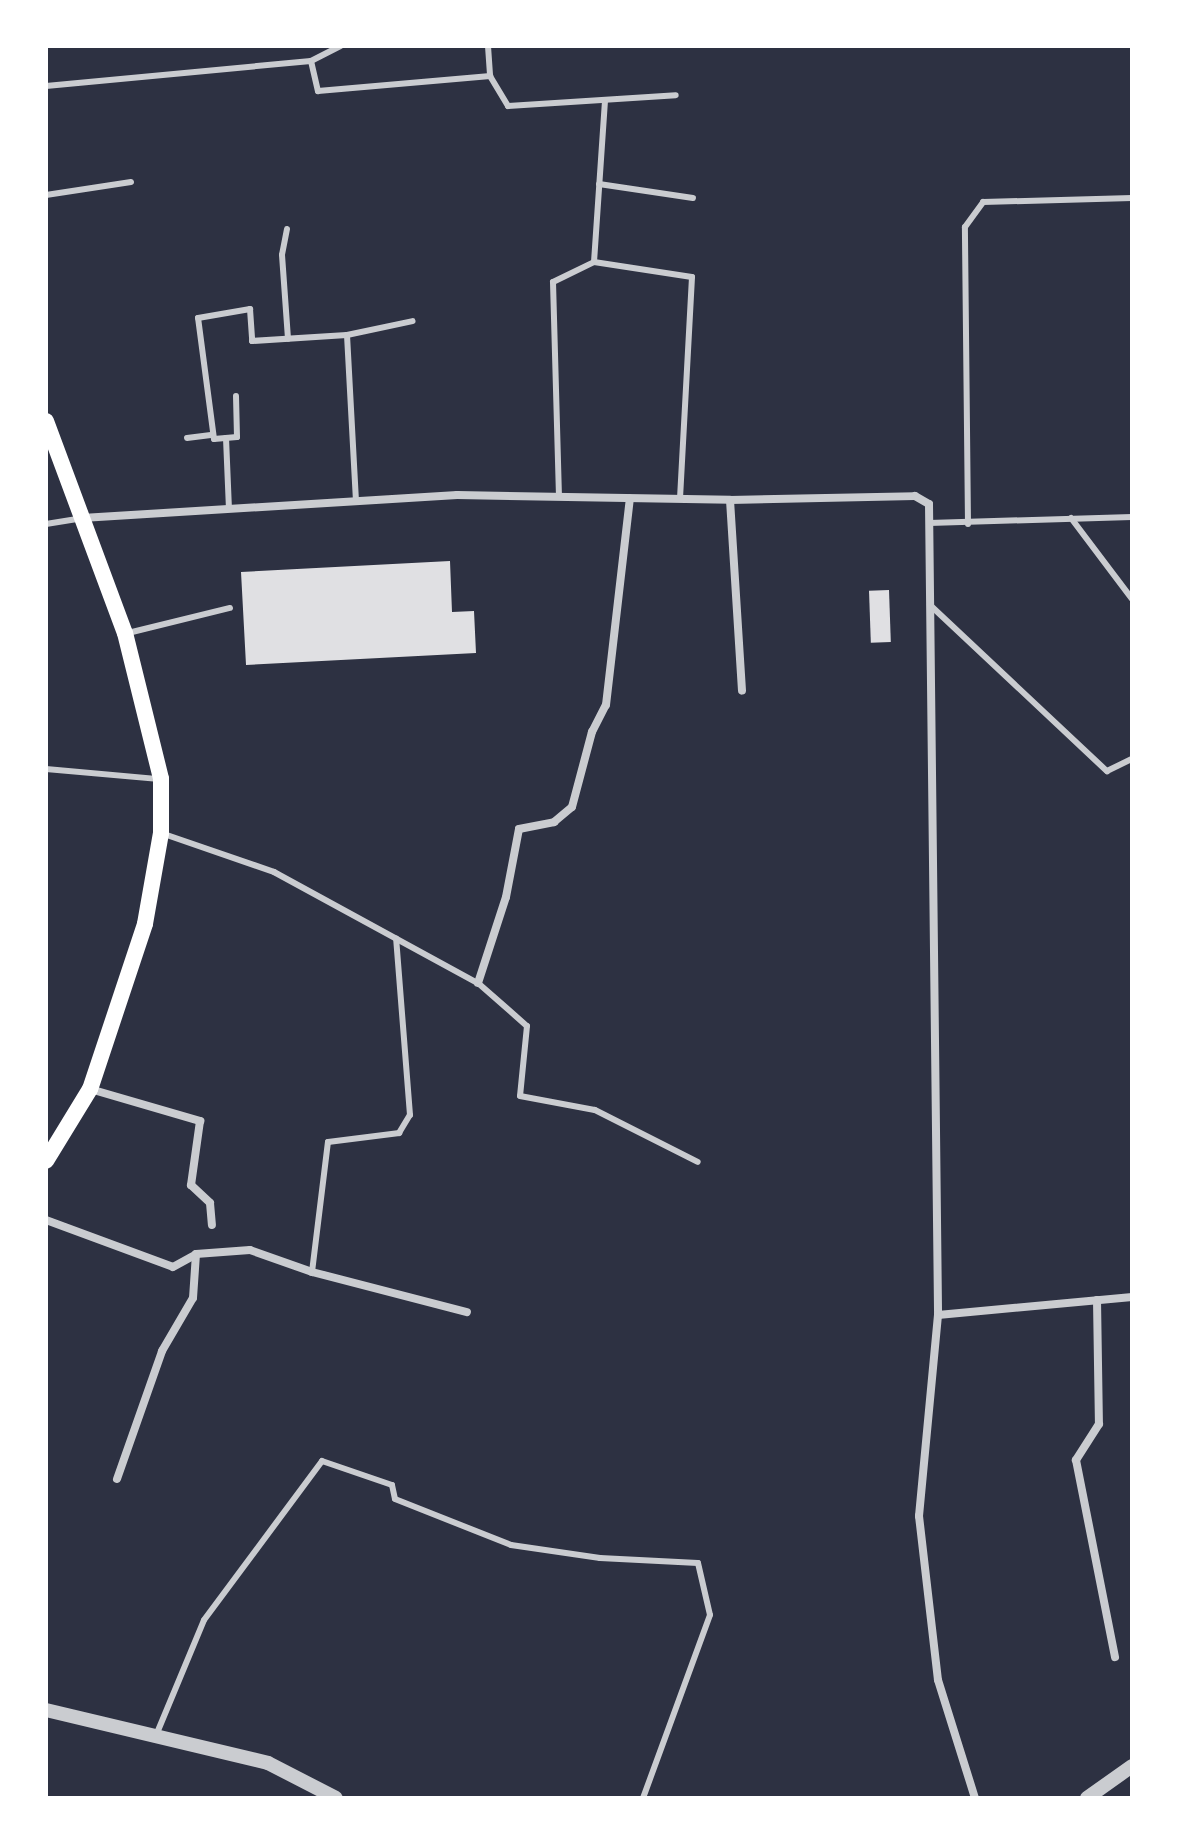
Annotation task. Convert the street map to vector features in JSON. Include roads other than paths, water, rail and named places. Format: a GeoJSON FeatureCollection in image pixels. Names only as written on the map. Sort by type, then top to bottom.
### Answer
{"type":"FeatureCollection","features":[{"type":"Feature","properties":{"kind":"main road"},"geometry":{"type":"LineString","coordinates":[[46,421],[79,519],[125,633],[161,779],[161,833],[145,924],[90,1089],[46,1161]]}},
{"type":"Feature","properties":{"kind":"street"},"geometry":{"type":"LineString","coordinates":[[79,519],[457,495],[730,500],[915,496],[929,504],[938,1315],[919,1516],[938,1680],[975,1798]]}},
{"type":"Feature","properties":{"kind":"street"},"geometry":{"type":"LineString","coordinates":[[478,983],[506,897],[519,829],[554,822],[572,807],[592,732],[606,705],[630,498]]}},
{"type":"Feature","properties":{"kind":"street"},"geometry":{"type":"LineString","coordinates":[[730,500],[742,691]]}},
{"type":"Feature","properties":{"kind":"street"},"geometry":{"type":"LineString","coordinates":[[90,1089],[200,1121],[191,1185],[210,1203],[212,1225]]}},
{"type":"Feature","properties":{"kind":"street"},"geometry":{"type":"LineString","coordinates":[[46,1220],[173,1267],[196,1254],[250,1250],[312,1272],[467,1312]]}},
{"type":"Feature","properties":{"kind":"street"},"geometry":{"type":"LineString","coordinates":[[117,1479],[162,1351],[193,1298],[196,1254]]}},
{"type":"Feature","properties":{"kind":"street"},"geometry":{"type":"LineString","coordinates":[[938,1315],[1132,1297]]}},
{"type":"Feature","properties":{"kind":"street"},"geometry":{"type":"LineString","coordinates":[[1097,1300],[1099,1424],[1076,1460],[1115,1657]]}},
{"type":"Feature","properties":{"kind":"street"},"geometry":{"type":"LineString","coordinates":[[46,1710],[157,1733],[268,1763],[336,1798]]}},
{"type":"Feature","properties":{"kind":"street"},"geometry":{"type":"LineString","coordinates":[[1087,1798],[1132,1766]]}},
{"type":"Feature","properties":{"kind":"lane"},"geometry":{"type":"LineString","coordinates":[[46,86],[311,61],[340,46]]}},
{"type":"Feature","properties":{"kind":"lane"},"geometry":{"type":"LineString","coordinates":[[488,46],[490,76],[508,106],[676,95]]}},
{"type":"Feature","properties":{"kind":"lane"},"geometry":{"type":"LineString","coordinates":[[311,61],[318,91],[413,87],[490,76]]}},
{"type":"Feature","properties":{"kind":"lane"},"geometry":{"type":"LineString","coordinates":[[594,262],[605,100]]}},
{"type":"Feature","properties":{"kind":"lane"},"geometry":{"type":"LineString","coordinates":[[46,195],[131,182]]}},
{"type":"Feature","properties":{"kind":"lane"},"geometry":{"type":"LineString","coordinates":[[599,184],[693,198]]}},
{"type":"Feature","properties":{"kind":"lane"},"geometry":{"type":"LineString","coordinates":[[968,524],[965,227],[983,202],[1132,198]]}},
{"type":"Feature","properties":{"kind":"lane"},"geometry":{"type":"LineString","coordinates":[[287,229],[282,255],[288,339]]}},
{"type":"Feature","properties":{"kind":"lane"},"geometry":{"type":"LineString","coordinates":[[559,497],[553,282],[594,262],[692,277],[680,499]]}},
{"type":"Feature","properties":{"kind":"lane"},"geometry":{"type":"LineString","coordinates":[[236,396],[237,437],[214,439],[198,318],[250,309],[252,341],[347,335],[413,321]]}},
{"type":"Feature","properties":{"kind":"lane"},"geometry":{"type":"LineString","coordinates":[[347,335],[356,501]]}},
{"type":"Feature","properties":{"kind":"lane"},"geometry":{"type":"LineString","coordinates":[[187,438],[213,435]]}},
{"type":"Feature","properties":{"kind":"lane"},"geometry":{"type":"LineString","coordinates":[[226,438],[229,509]]}},
{"type":"Feature","properties":{"kind":"lane"},"geometry":{"type":"LineString","coordinates":[[929,523],[1132,517]]}},
{"type":"Feature","properties":{"kind":"lane"},"geometry":{"type":"LineString","coordinates":[[1071,518],[1132,599]]}},
{"type":"Feature","properties":{"kind":"lane"},"geometry":{"type":"LineString","coordinates":[[46,524],[79,519]]}},
{"type":"Feature","properties":{"kind":"lane"},"geometry":{"type":"LineString","coordinates":[[930,605],[1107,771],[1132,759]]}},
{"type":"Feature","properties":{"kind":"lane"},"geometry":{"type":"LineString","coordinates":[[125,633],[230,608]]}},
{"type":"Feature","properties":{"kind":"lane"},"geometry":{"type":"LineString","coordinates":[[46,769],[161,779]]}},
{"type":"Feature","properties":{"kind":"lane"},"geometry":{"type":"LineString","coordinates":[[161,833],[274,872],[478,983],[527,1026],[520,1096],[595,1110],[698,1162]]}},
{"type":"Feature","properties":{"kind":"lane"},"geometry":{"type":"LineString","coordinates":[[312,1272],[328,1142],[399,1133],[410,1115],[396,939]]}},
{"type":"Feature","properties":{"kind":"lane"},"geometry":{"type":"LineString","coordinates":[[157,1733],[204,1620],[322,1461],[392,1485],[395,1499],[511,1545],[600,1558],[698,1563],[710,1615],[643,1798]]}}]}
